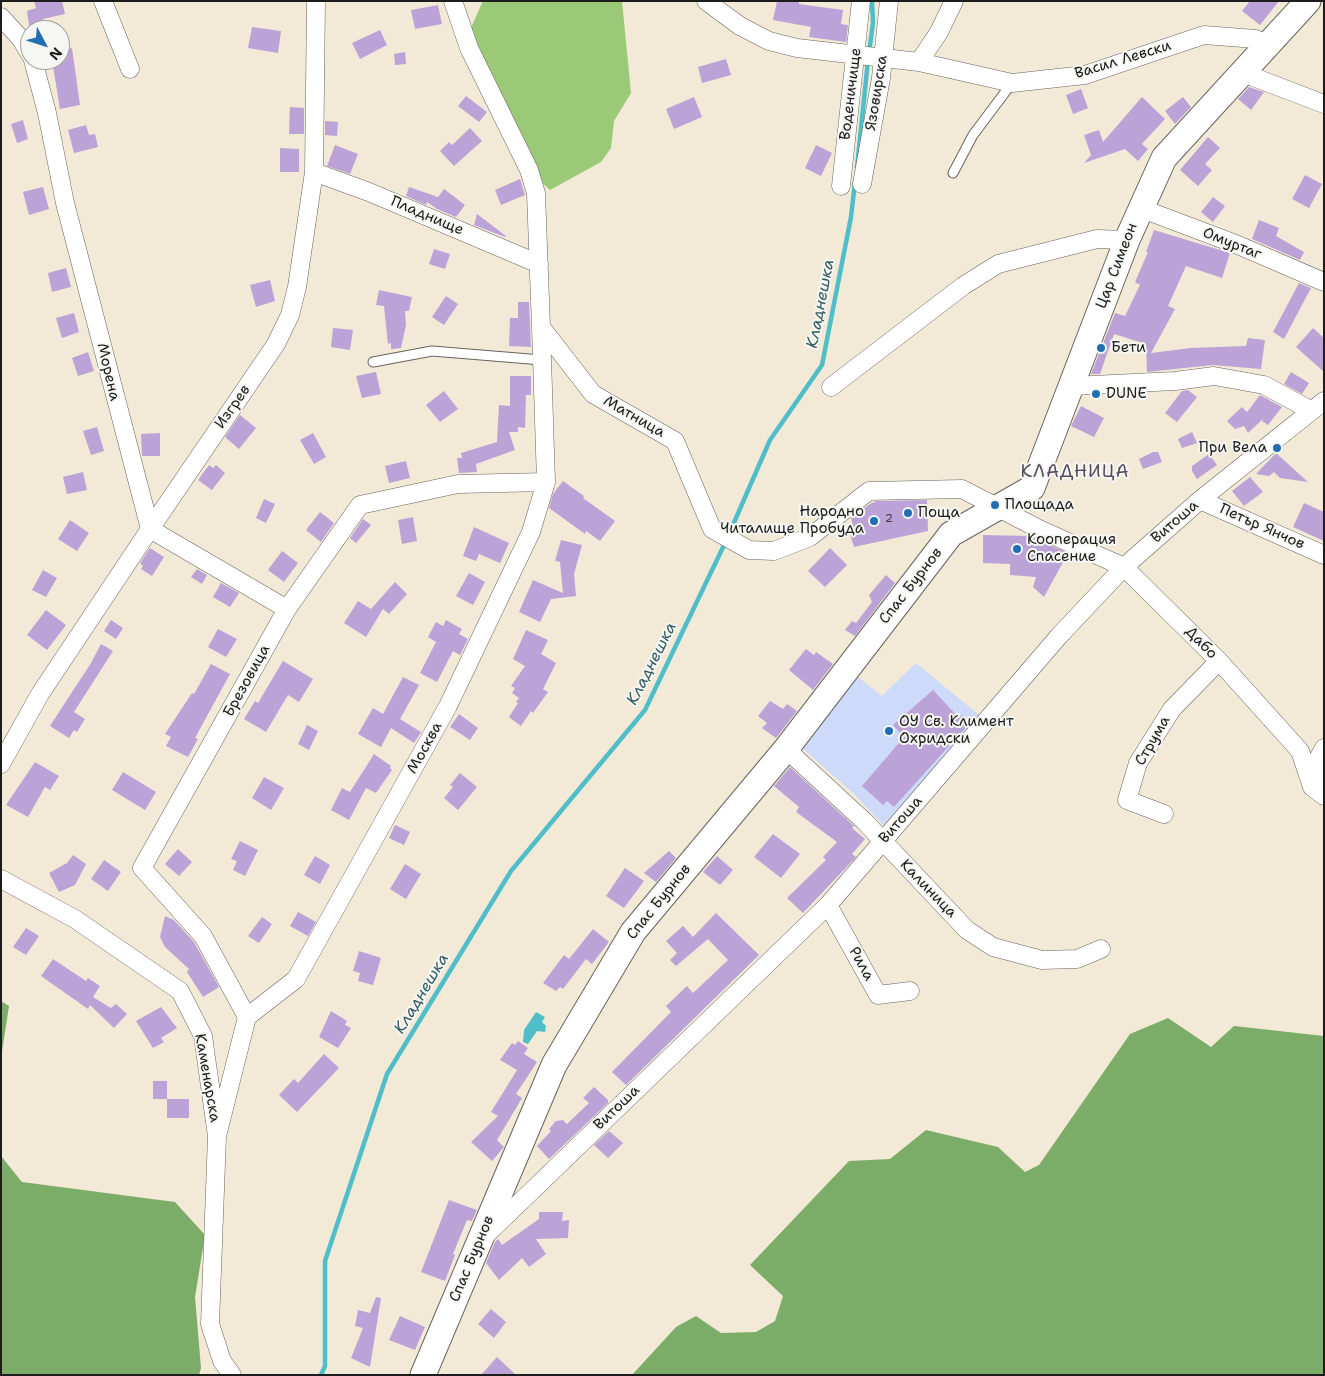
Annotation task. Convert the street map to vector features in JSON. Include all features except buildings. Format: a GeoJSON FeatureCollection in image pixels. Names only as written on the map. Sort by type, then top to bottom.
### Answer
{"type":"FeatureCollection","features":[{"type":"Feature","properties":{"kind":"street"},"geometry":{"type":"LineString","coordinates":[[103,1],[130,69]]}},
{"type":"Feature","properties":{"kind":"street","name":"Изгрев"},"geometry":{"type":"LineString","coordinates":[[1,764],[7,740],[40,694],[280,337],[290,315],[297,286],[314,172],[316,1]]}},
{"type":"Feature","properties":{"kind":"street"},"geometry":{"type":"LineString","coordinates":[[453,1],[468,48],[529,170],[536,193],[541,327]]}},
{"type":"Feature","properties":{"kind":"street","name":"Васил Левски"},"geometry":{"type":"LineString","coordinates":[[706,1],[740,26],[769,41],[797,48],[919,62],[1012,83],[1085,75],[1204,35],[1256,39],[1267,46]]}},
{"type":"Feature","properties":{"kind":"street","name":"Воденичище"},"geometry":{"type":"LineString","coordinates":[[840,186],[857,54],[861,1]]}},
{"type":"Feature","properties":{"kind":"street","name":"Язовирска"},"geometry":{"type":"LineString","coordinates":[[862,184],[889,1]]}},
{"type":"Feature","properties":{"kind":"street"},"geometry":{"type":"LineString","coordinates":[[919,62],[939,32],[954,1]]}},
{"type":"Feature","properties":{"kind":"street","name":"Цар Симеон"},"geometry":{"type":"LineString","coordinates":[[951,534],[1032,488],[1127,240],[1164,158],[1308,1]]}},
{"type":"Feature","properties":{"kind":"street"},"geometry":{"type":"LineString","coordinates":[[1,17],[8,23],[20,40]]}},
{"type":"Feature","properties":{"kind":"street","name":"Морена"},"geometry":{"type":"LineString","coordinates":[[36,70],[65,203],[150,528]]}},
{"type":"Feature","properties":{"kind":"street"},"geometry":{"type":"LineString","coordinates":[[1243,73],[1324,104]]}},
{"type":"Feature","properties":{"kind":"street","name":"Пладнище"},"geometry":{"type":"LineString","coordinates":[[314,172],[378,196],[539,264]]}},
{"type":"Feature","properties":{"kind":"street","name":"Омуртаг"},"geometry":{"type":"LineString","coordinates":[[1140,208],[1238,245],[1324,282]]}},
{"type":"Feature","properties":{"kind":"street"},"geometry":{"type":"LineString","coordinates":[[831,387],[963,286],[998,264],[1097,238],[1127,240]]}},
{"type":"Feature","properties":{"kind":"street","name":"Москва"},"geometry":{"type":"LineString","coordinates":[[247,1017],[296,979],[448,706],[531,532],[546,482],[541,327]]}},
{"type":"Feature","properties":{"kind":"street","name":"Матница"},"geometry":{"type":"LineString","coordinates":[[541,327],[593,394],[675,440],[712,529],[749,550],[774,552],[810,537],[869,491],[962,489],[1041,530]]}},
{"type":"Feature","properties":{"kind":"street"},"geometry":{"type":"LineString","coordinates":[[1072,386],[1175,381],[1214,376],[1264,385],[1318,406]]}},
{"type":"Feature","properties":{"kind":"street","name":"Витоша"},"geometry":{"type":"LineString","coordinates":[[479,1242],[828,905],[1059,636],[1124,567],[1200,500],[1318,406]]}},
{"type":"Feature","properties":{"kind":"street","name":"Брезовица"},"geometry":{"type":"LineString","coordinates":[[247,1017],[203,936],[142,868],[287,609],[360,505],[458,484],[546,482]]}},
{"type":"Feature","properties":{"kind":"street","name":"Петър Янчов"},"geometry":{"type":"LineString","coordinates":[[1200,500],[1324,555]]}},
{"type":"Feature","properties":{"kind":"street"},"geometry":{"type":"LineString","coordinates":[[150,528],[287,609]]}},
{"type":"Feature","properties":{"kind":"street","name":"Дабо"},"geometry":{"type":"LineString","coordinates":[[1041,530],[1124,567],[1219,661],[1300,752],[1312,787],[1324,796]]}},
{"type":"Feature","properties":{"kind":"street","name":"Спас Бурнов"},"geometry":{"type":"LineString","coordinates":[[423,1375],[554,1066],[633,932],[786,749],[951,534]]}},
{"type":"Feature","properties":{"kind":"street","name":"Струма"},"geometry":{"type":"LineString","coordinates":[[1164,814],[1127,800],[1138,763],[1172,709],[1219,661]]}},
{"type":"Feature","properties":{"kind":"street"},"geometry":{"type":"LineString","coordinates":[[1324,748],[1314,766],[1324,789]]}},
{"type":"Feature","properties":{"kind":"street","name":"Калиница"},"geometry":{"type":"LineString","coordinates":[[786,749],[840,797],[967,930],[993,947],[1042,960],[1077,959],[1101,949]]}},
{"type":"Feature","properties":{"kind":"street","name":"Каменарска"},"geometry":{"type":"LineString","coordinates":[[1,879],[75,919],[180,991],[203,1036],[217,1136],[210,1324],[222,1361],[232,1375]]}},
{"type":"Feature","properties":{"kind":"street","name":"Рила"},"geometry":{"type":"LineString","coordinates":[[828,905],[878,995],[910,991]]}},
{"type":"Feature","properties":{"kind":"street"},"geometry":{"type":"LineString","coordinates":[[217,1136],[247,1017]]}},
{"type":"Feature","properties":{"kind":"lane"},"geometry":{"type":"LineString","coordinates":[[953,173],[973,135],[1012,83]]}},
{"type":"Feature","properties":{"kind":"lane"},"geometry":{"type":"LineString","coordinates":[[373,362],[432,351],[542,360]]}},
{"type":"Feature","properties":{"kind":"shaded area","name":"ОУ Св. Климент Охридски"},"geometry":{"type":"Polygon","coordinates":[[[916,663],[979,715],[885,827],[854,794],[800,746],[858,677],[882,696],[916,663]]]}},
{"type":"Feature","properties":{"kind":"green space"},"geometry":{"type":"Polygon","coordinates":[[[483,1],[622,1],[631,93],[614,121],[611,148],[601,162],[550,190],[537,178],[468,34],[483,1]]]}},
{"type":"Feature","properties":{"kind":"green space"},"geometry":{"type":"Polygon","coordinates":[[[1,1001],[9,1006],[1,1058],[1,1001]]]}},
{"type":"Feature","properties":{"kind":"green space"},"geometry":{"type":"Polygon","coordinates":[[[1168,1018],[1211,1047],[1234,1026],[1324,1036],[1324,1375],[632,1375],[676,1327],[696,1316],[721,1333],[756,1332],[775,1321],[783,1296],[750,1265],[849,1161],[890,1159],[926,1130],[998,1147],[1025,1172],[1039,1165],[1130,1034],[1168,1018]]]}},
{"type":"Feature","properties":{"kind":"green space"},"geometry":{"type":"Polygon","coordinates":[[[1,1156],[22,1182],[175,1202],[205,1235],[195,1297],[201,1368],[199,1375],[1,1375],[1,1156]]]}},
{"type":"Feature","properties":{"kind":"water"},"geometry":{"type":"Polygon","coordinates":[[[536,1012],[545,1017],[542,1022],[546,1026],[545,1032],[537,1031],[528,1044],[523,1042],[524,1030],[536,1012]]]}},
{"type":"Feature","properties":{"kind":"waterway","name":"Кладнешка"},"geometry":{"type":"LineString","coordinates":[[869,53],[873,23],[872,1]]}},
{"type":"Feature","properties":{"kind":"waterway","name":"Кладнешка"},"geometry":{"type":"LineString","coordinates":[[857,167],[868,60]]}},
{"type":"Feature","properties":{"kind":"waterway","name":"Кладнешка"},"geometry":{"type":"LineString","coordinates":[[729,534],[770,440],[822,365],[851,217],[855,182]]}},
{"type":"Feature","properties":{"kind":"waterway","name":"Кладнешка"},"geometry":{"type":"LineString","coordinates":[[321,1375],[325,1366],[325,1261],[387,1074],[511,871],[645,710],[726,541]]}},
{"type":"Feature","properties":{"kind":"place","name":"Бети"},"geometry":{"type":"Point","coordinates":[1101,348]}},
{"type":"Feature","properties":{"kind":"place","name":"DUNE"},"geometry":{"type":"Point","coordinates":[1096,394]}},
{"type":"Feature","properties":{"kind":"place","name":"При Вела"},"geometry":{"type":"Point","coordinates":[1277,448]}},
{"type":"Feature","properties":{"kind":"place","name":"Площада"},"geometry":{"type":"Point","coordinates":[995,505]}},
{"type":"Feature","properties":{"kind":"place","name":"Поща"},"geometry":{"type":"Point","coordinates":[908,513]}},
{"type":"Feature","properties":{"kind":"place","name":"Народно Читалище Пробуда"},"geometry":{"type":"Point","coordinates":[874,521]}},
{"type":"Feature","properties":{"kind":"place","name":"Кооперация Спасение"},"geometry":{"type":"Point","coordinates":[1017,549]}},
{"type":"Feature","properties":{"kind":"place","name":"ОУ Св. Климент Охридски"},"geometry":{"type":"Point","coordinates":[889,731]}},
{"type":"Feature","properties":{"kind":"district","name":"КЛАДНИЦА"},"geometry":{"type":"Point","coordinates":[1075,472]}}]}
